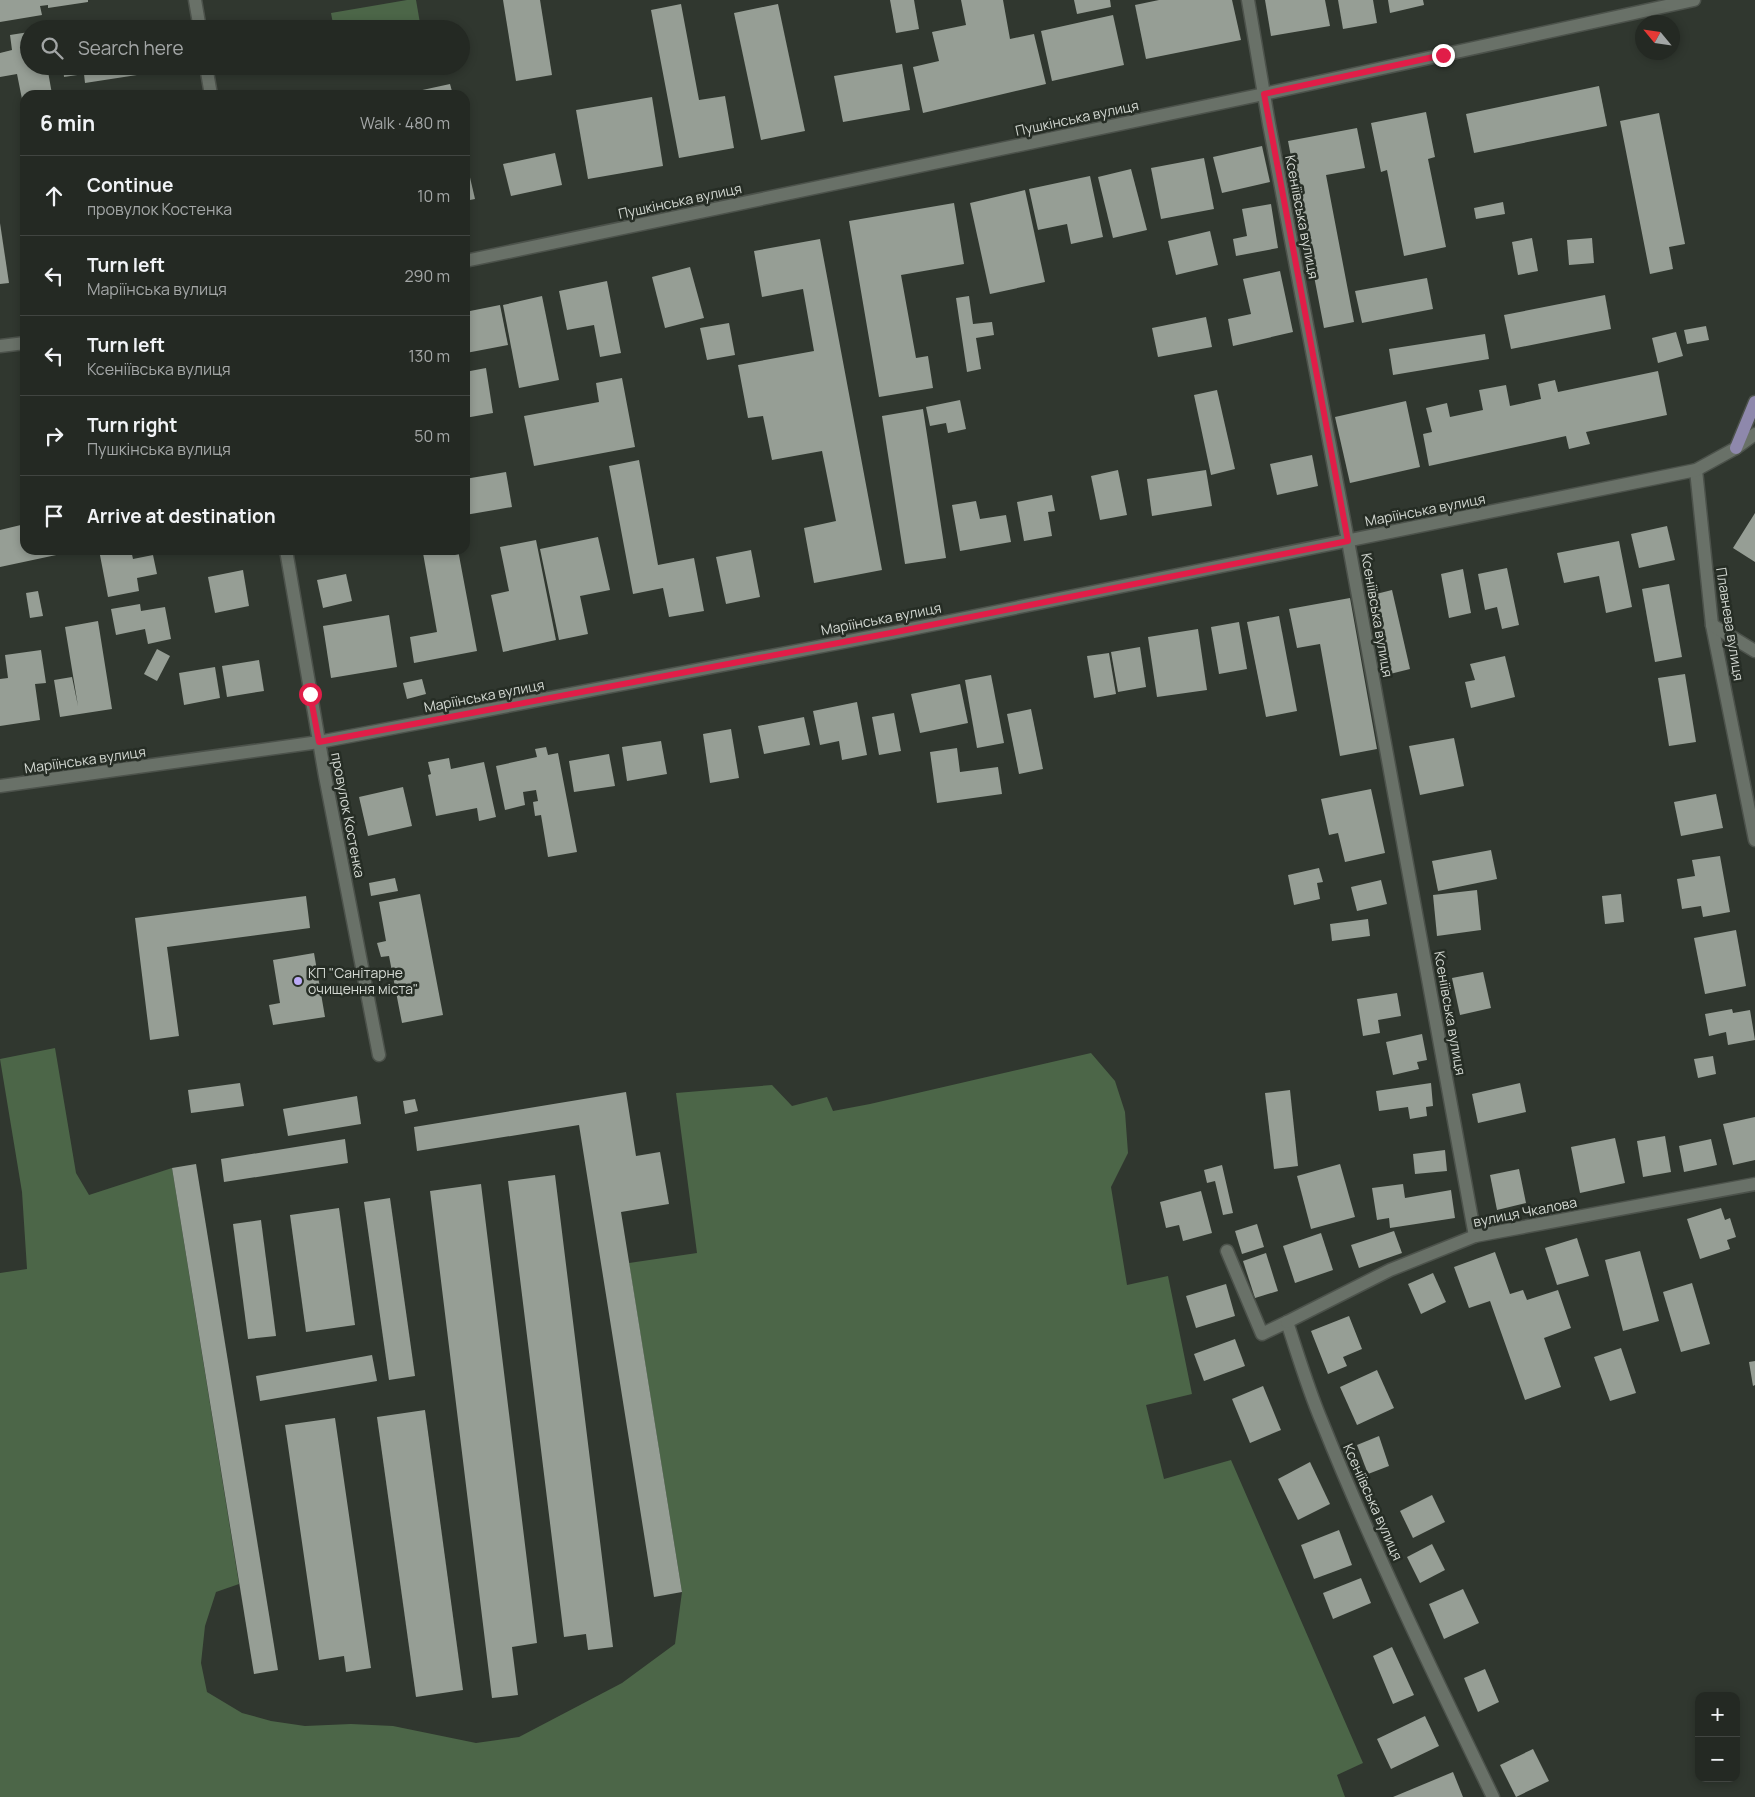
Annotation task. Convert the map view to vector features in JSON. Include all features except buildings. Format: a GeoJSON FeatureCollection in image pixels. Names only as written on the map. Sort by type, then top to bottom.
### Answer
{"type":"FeatureCollection","features":[{"type":"Feature","properties":{"kind":"main road"},"geometry":{"type":"LineString","coordinates":[[1736,448],[1755,402]]}},
{"type":"Feature","properties":{"kind":"street"},"geometry":{"type":"LineString","coordinates":[[195,0],[198,20]]}},
{"type":"Feature","properties":{"kind":"street","name":"Ксеніївська вулиця"},"geometry":{"type":"LineString","coordinates":[[1248,0],[1476,1236]]}},
{"type":"Feature","properties":{"kind":"street","name":"Пушкінська вулиця"},"geometry":{"type":"LineString","coordinates":[[470,260],[1264,94],[1694,0]]}},
{"type":"Feature","properties":{"kind":"street"},"geometry":{"type":"LineString","coordinates":[[207,75],[209,90]]}},
{"type":"Feature","properties":{"kind":"street"},"geometry":{"type":"LineString","coordinates":[[0,346],[20,344]]}},
{"type":"Feature","properties":{"kind":"street","name":"Маріїнська вулиця"},"geometry":{"type":"LineString","coordinates":[[0,786],[319,742],[896,632],[1696,470],[1736,448],[1755,434]]}},
{"type":"Feature","properties":{"kind":"street","name":"Плавнева вулиця"},"geometry":{"type":"LineString","coordinates":[[1696,470],[1712,625],[1755,840]]}},
{"type":"Feature","properties":{"kind":"street","name":"провулок Костенка"},"geometry":{"type":"LineString","coordinates":[[287,555],[319,742],[379,1055]]}},
{"type":"Feature","properties":{"kind":"street"},"geometry":{"type":"LineString","coordinates":[[1712,625],[1755,651]]}},
{"type":"Feature","properties":{"kind":"street","name":"вулиця Чкалова"},"geometry":{"type":"LineString","coordinates":[[1287,1322],[1390,1270],[1476,1236],[1755,1184]]}},
{"type":"Feature","properties":{"kind":"street"},"geometry":{"type":"LineString","coordinates":[[1227,1251],[1262,1334],[1287,1322]]}},
{"type":"Feature","properties":{"kind":"street","name":"Ксеніївська вулиця"},"geometry":{"type":"LineString","coordinates":[[1287,1322],[1321,1420],[1354,1498],[1492,1797]]}},
{"type":"Feature","properties":{"kind":"green space"},"geometry":{"type":"Polygon","coordinates":[[[416,0],[419,20],[332,20],[331,13],[416,0]]]}},
{"type":"Feature","properties":{"kind":"green space"},"geometry":{"type":"Polygon","coordinates":[[[55,1048],[76,1173],[89,1195],[172,1168],[239,1584],[216,1592],[205,1626],[201,1663],[207,1692],[242,1713],[271,1721],[305,1726],[351,1724],[393,1726],[476,1743],[519,1737],[622,1683],[675,1644],[682,1592],[629,1263],[697,1253],[676,1093],[772,1085],[792,1106],[827,1097],[833,1111],[1091,1053],[1115,1081],[1125,1112],[1128,1153],[1111,1187],[1127,1285],[1168,1276],[1192,1394],[1146,1405],[1164,1479],[1231,1460],[1363,1763],[1337,1775],[1345,1797],[0,1797],[0,1273],[27,1269],[22,1192],[0,1059],[55,1048]]]}},
{"type":"Feature","properties":{"kind":"place","name":"КП \"Санітарне очищення міста\""},"geometry":{"type":"Point","coordinates":[298,981]}},
{"type":"Feature","properties":{"kind":"route"},"geometry":{"type":"LineString","coordinates":[[310,694],[319,742],[896,632],[1348,541],[1264,94],[1443,55]]}}]}
